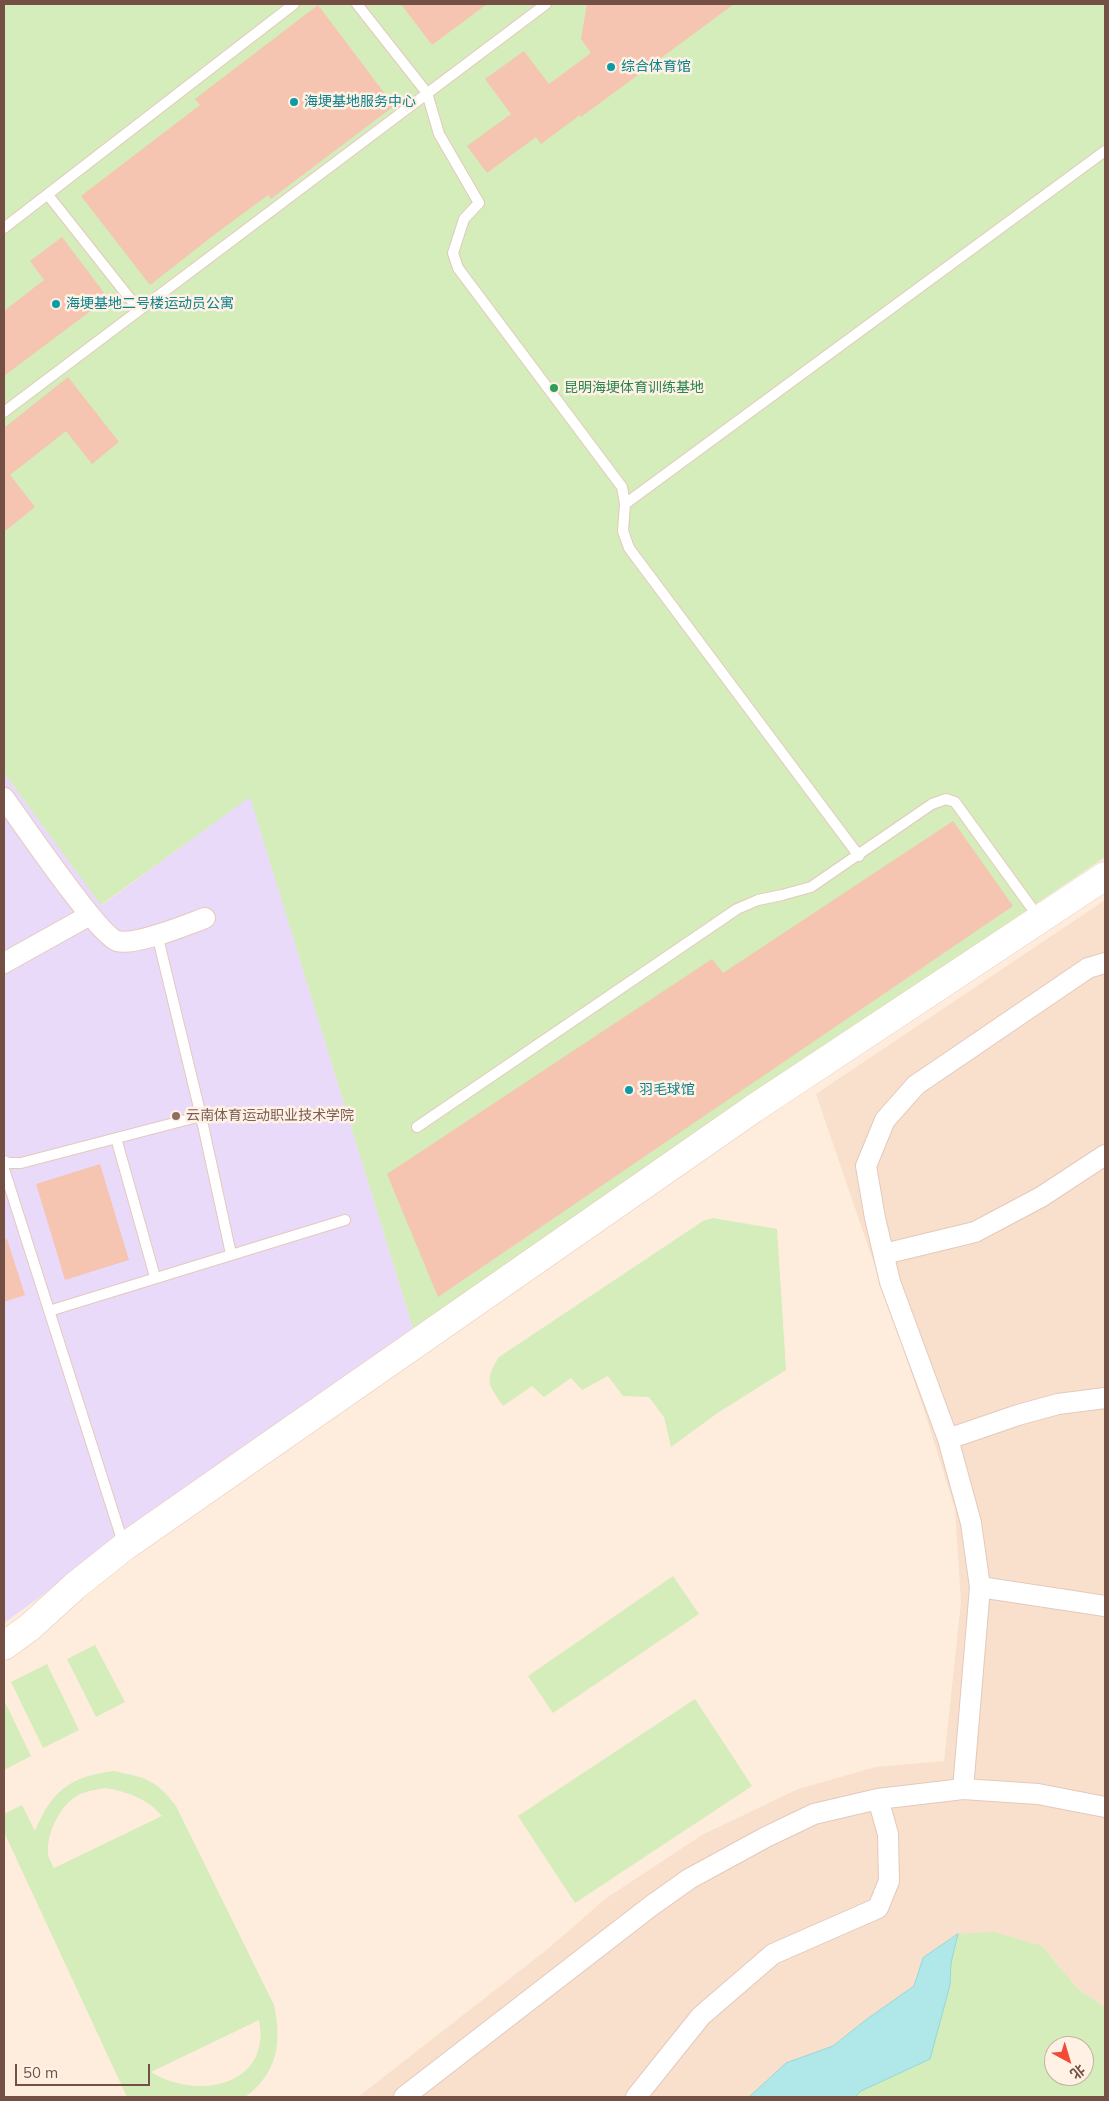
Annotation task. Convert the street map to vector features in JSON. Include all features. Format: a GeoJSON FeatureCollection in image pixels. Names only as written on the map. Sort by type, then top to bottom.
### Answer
{"type":"FeatureCollection","features":[{"type":"Feature","properties":{"kind":"street"},"geometry":{"type":"LineString","coordinates":[[4,798],[90,915],[108,936],[118,941],[137,941],[205,918]]}},
{"type":"Feature","properties":{"kind":"street"},"geometry":{"type":"LineString","coordinates":[[4,1646],[30,1627],[75,1586],[124,1547],[754,1109],[1105,876]]}},
{"type":"Feature","properties":{"kind":"street"},"geometry":{"type":"LineString","coordinates":[[4,964],[90,915]]}},
{"type":"Feature","properties":{"kind":"street"},"geometry":{"type":"LineString","coordinates":[[963,1789],[980,1587],[971,1523],[948,1439],[890,1282],[875,1218],[866,1166],[885,1120],[916,1085],[1088,968],[1105,963]]}},
{"type":"Feature","properties":{"kind":"street"},"geometry":{"type":"LineString","coordinates":[[884,1254],[975,1232],[1042,1197],[1105,1155]]}},
{"type":"Feature","properties":{"kind":"street"},"geometry":{"type":"LineString","coordinates":[[948,1439],[1026,1412],[1058,1404],[1105,1398]]}},
{"type":"Feature","properties":{"kind":"street"},"geometry":{"type":"LineString","coordinates":[[980,1587],[1105,1606]]}},
{"type":"Feature","properties":{"kind":"street"},"geometry":{"type":"LineString","coordinates":[[404,2097],[590,1952],[689,1879],[766,1837],[814,1814],[878,1799],[963,1789],[1038,1794],[1105,1807]]}},
{"type":"Feature","properties":{"kind":"street"},"geometry":{"type":"LineString","coordinates":[[636,2097],[701,2016],[773,1954],[878,1908],[890,1881],[888,1834],[878,1799]]}},
{"type":"Feature","properties":{"kind":"lane"},"geometry":{"type":"LineString","coordinates":[[4,228],[294,4]]}},
{"type":"Feature","properties":{"kind":"lane"},"geometry":{"type":"LineString","coordinates":[[357,4],[427,93],[438,134],[479,202],[464,219],[453,253],[458,268],[622,487],[625,504],[623,531],[629,548],[859,856]]}},
{"type":"Feature","properties":{"kind":"lane"},"geometry":{"type":"LineString","coordinates":[[4,412],[546,4]]}},
{"type":"Feature","properties":{"kind":"lane"},"geometry":{"type":"LineString","coordinates":[[625,504],[1105,151]]}},
{"type":"Feature","properties":{"kind":"lane"},"geometry":{"type":"LineString","coordinates":[[48,194],[139,310]]}},
{"type":"Feature","properties":{"kind":"lane"},"geometry":{"type":"LineString","coordinates":[[417,1127],[737,909],[758,900],[810,886],[859,856],[932,804],[946,799],[955,802],[1039,919]]}},
{"type":"Feature","properties":{"kind":"lane"},"geometry":{"type":"LineString","coordinates":[[157,934],[201,1116],[231,1254]]}},
{"type":"Feature","properties":{"kind":"lane"},"geometry":{"type":"LineString","coordinates":[[4,1161],[21,1164],[201,1116]]}},
{"type":"Feature","properties":{"kind":"lane"},"geometry":{"type":"LineString","coordinates":[[116,1138],[156,1277]]}},
{"type":"Feature","properties":{"kind":"lane"},"geometry":{"type":"LineString","coordinates":[[4,1169],[124,1547]]}},
{"type":"Feature","properties":{"kind":"lane"},"geometry":{"type":"LineString","coordinates":[[49,1311],[345,1220]]}},
{"type":"Feature","properties":{"kind":"shaded area","name":"云南体育运动职业技术学院"},"geometry":{"type":"Polygon","coordinates":[[[4,773],[102,905],[250,796],[413,1328],[4,1623],[4,773]]]}},
{"type":"Feature","properties":{"kind":"shaded area"},"geometry":{"type":"Polygon","coordinates":[[[1105,900],[1105,2007],[1078,1989],[1042,1946],[923,1958],[914,1986],[833,2046],[786,2063],[749,2097],[358,2097],[549,1948],[605,1899],[702,1835],[798,1789],[876,1767],[944,1761],[961,1602],[955,1509],[924,1410],[816,1094],[1105,900]]]}},
{"type":"Feature","properties":{"kind":"green space","name":"昆明海埂体育训练基地"},"geometry":{"type":"Polygon","coordinates":[[[4,4],[1105,4],[1105,857],[413,1328],[250,797],[101,905],[4,773],[4,4]]]}},
{"type":"Feature","properties":{"kind":"green space"},"geometry":{"type":"Polygon","coordinates":[[[713,1218],[777,1229],[786,1370],[719,1412],[671,1447],[664,1417],[649,1397],[623,1396],[608,1376],[582,1390],[571,1378],[544,1397],[532,1386],[503,1406],[491,1387],[490,1382],[491,1372],[499,1357],[703,1221],[713,1218]]]}},
{"type":"Feature","properties":{"kind":"green space"},"geometry":{"type":"Polygon","coordinates":[[[673,1576],[699,1614],[553,1713],[528,1676],[673,1576]]]}},
{"type":"Feature","properties":{"kind":"green space"},"geometry":{"type":"Polygon","coordinates":[[[95,1645],[125,1702],[96,1717],[67,1659],[95,1645]]]}},
{"type":"Feature","properties":{"kind":"green space"},"geometry":{"type":"Polygon","coordinates":[[[47,1664],[79,1730],[43,1748],[11,1682],[47,1664]]]}},
{"type":"Feature","properties":{"kind":"green space"},"geometry":{"type":"Polygon","coordinates":[[[695,1699],[752,1786],[575,1903],[518,1816],[695,1699]]]}},
{"type":"Feature","properties":{"kind":"green space"},"geometry":{"type":"Polygon","coordinates":[[[4,1700],[31,1756],[4,1770],[4,1700]]]}},
{"type":"Feature","properties":{"kind":"green space"},"geometry":{"type":"Polygon","coordinates":[[[113,1771],[142,1778],[156,1785],[176,1806],[274,2005],[277,2032],[275,2056],[265,2078],[245,2097],[127,2097],[4,1832],[4,1814],[22,1805],[35,1831],[48,1806],[64,1788],[85,1777],[113,1771]],[[105,1788],[78,1795],[59,1814],[52,1829],[48,1845],[49,1859],[54,1868],[162,1816],[143,1800],[105,1788]],[[259,2020],[151,2072],[169,2081],[189,2085],[209,2086],[227,2082],[243,2073],[254,2060],[260,2042],[259,2020]]]}},
{"type":"Feature","properties":{"kind":"green space"},"geometry":{"type":"Polygon","coordinates":[[[994,1932],[1042,1946],[1078,1989],[1105,2007],[1105,2097],[749,2097],[786,2063],[833,2046],[914,1986],[923,1958],[958,1934],[994,1932]]]}},
{"type":"Feature","properties":{"kind":"water"},"geometry":{"type":"Polygon","coordinates":[[[958,1934],[951,1963],[950,1985],[930,2059],[861,2091],[855,2097],[749,2097],[786,2063],[833,2046],[914,1986],[923,1958],[958,1934]]]}},
{"type":"Feature","properties":{"kind":"building"},"geometry":{"type":"Polygon","coordinates":[[[401,4],[487,4],[432,45],[401,4]]]}},
{"type":"Feature","properties":{"kind":"building"},"geometry":{"type":"Polygon","coordinates":[[[587,4],[734,4],[581,117],[580,115],[541,144],[536,137],[487,173],[467,146],[511,114],[485,79],[524,51],[549,84],[591,53],[581,39],[587,4]]]}},
{"type":"Feature","properties":{"kind":"building"},"geometry":{"type":"Polygon","coordinates":[[[318,5],[394,106],[271,199],[268,195],[150,285],[81,196],[200,105],[195,99],[318,5]]]}},
{"type":"Feature","properties":{"kind":"building","name":"海埂基地二号楼运动员公寓"},"geometry":{"type":"Polygon","coordinates":[[[62,237],[108,298],[4,376],[4,311],[44,280],[30,261],[62,237]]]}},
{"type":"Feature","properties":{"kind":"building"},"geometry":{"type":"Polygon","coordinates":[[[68,377],[119,442],[92,464],[66,431],[10,475],[35,507],[4,532],[4,428],[68,377]]]}},
{"type":"Feature","properties":{"kind":"building","name":"羽毛球馆"},"geometry":{"type":"Polygon","coordinates":[[[953,821],[1013,906],[438,1297],[387,1174],[712,959],[723,973],[953,821]]]}},
{"type":"Feature","properties":{"kind":"building"},"geometry":{"type":"Polygon","coordinates":[[[100,1164],[129,1260],[65,1280],[36,1184],[100,1164]]]}},
{"type":"Feature","properties":{"kind":"building"},"geometry":{"type":"Polygon","coordinates":[[[7,1239],[25,1295],[4,1302],[4,1240],[7,1239]]]}},
{"type":"Feature","properties":{"kind":"place","name":"综合体育馆"},"geometry":{"type":"Point","coordinates":[611,67]}},
{"type":"Feature","properties":{"kind":"place","name":"海埂基地服务中心"},"geometry":{"type":"Point","coordinates":[294,102]}},
{"type":"Feature","properties":{"kind":"place","name":"海埂基地二号楼运动员公寓"},"geometry":{"type":"Point","coordinates":[56,304]}},
{"type":"Feature","properties":{"kind":"place","name":"昆明海埂体育训练基地"},"geometry":{"type":"Point","coordinates":[554,388]}},
{"type":"Feature","properties":{"kind":"place","name":"羽毛球馆"},"geometry":{"type":"Point","coordinates":[629,1090]}},
{"type":"Feature","properties":{"kind":"place","name":"云南体育运动职业技术学院"},"geometry":{"type":"Point","coordinates":[176,1116]}}]}
